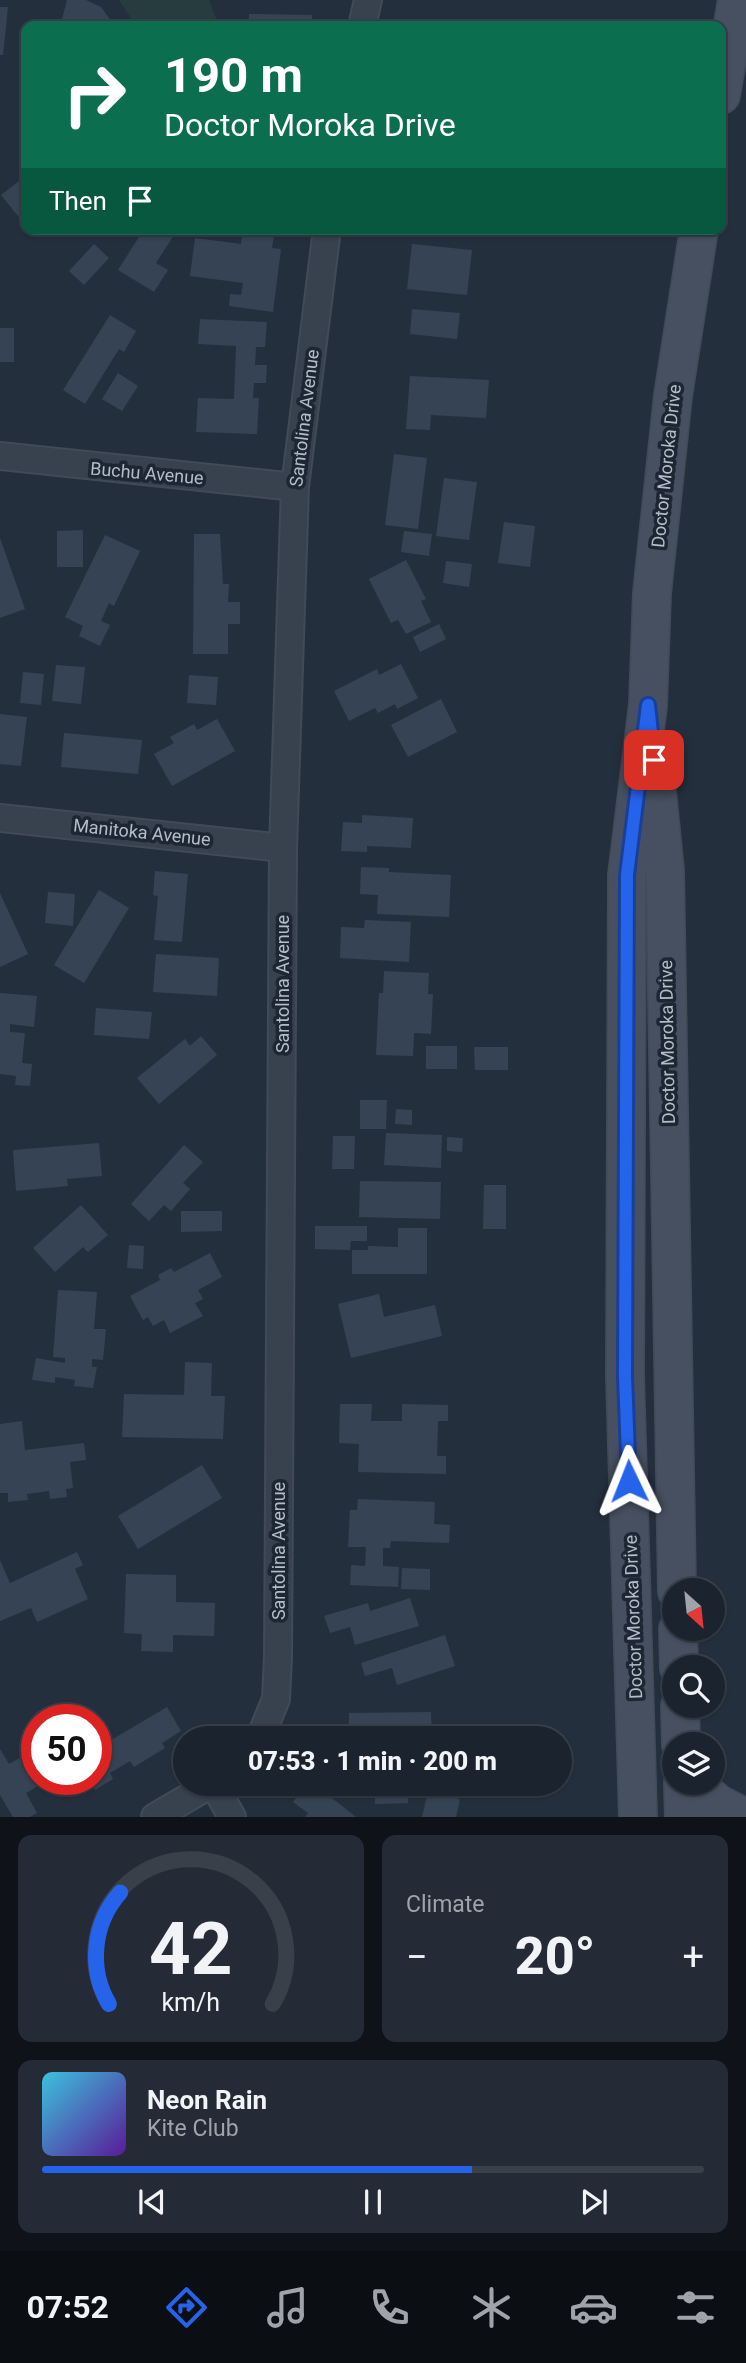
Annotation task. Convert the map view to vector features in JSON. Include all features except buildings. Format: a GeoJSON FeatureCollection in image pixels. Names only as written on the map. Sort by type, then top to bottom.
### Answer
{"type":"FeatureCollection","features":[{"type":"Feature","properties":{"kind":"main road"},"geometry":{"type":"LineString","coordinates":[[726,65],[737,0]]}},
{"type":"Feature","properties":{"kind":"main road","name":"Doctor Moroka Drive"},"geometry":{"type":"LineString","coordinates":[[636,1810],[625,1376],[627,875],[648,705],[652,593],[673,396],[698,235]]}},
{"type":"Feature","properties":{"kind":"main road","name":"Doctor Moroka Drive"},"geometry":{"type":"LineString","coordinates":[[648,705],[665,871],[671,1369],[677,1578]]}},
{"type":"Feature","properties":{"kind":"main road"},"geometry":{"type":"LineString","coordinates":[[683,1795],[684,1817]]}},
{"type":"Feature","properties":{"kind":"main road"},"geometry":{"type":"LineString","coordinates":[[708,1795],[718,1804],[744,1817]]}},
{"type":"Feature","properties":{"kind":"street"},"geometry":{"type":"LineString","coordinates":[[363,21],[368,0]]}},
{"type":"Feature","properties":{"kind":"street","name":"Santolina Avenue"},"geometry":{"type":"LineString","coordinates":[[265,1726],[276,1699],[278,1657],[283,848],[295,487],[326,235]]}},
{"type":"Feature","properties":{"kind":"street","name":"Buchu Avenue"},"geometry":{"type":"LineString","coordinates":[[0,456],[45,463],[295,487]]}},
{"type":"Feature","properties":{"kind":"street","name":"Manitoka Avenue"},"geometry":{"type":"LineString","coordinates":[[0,818],[283,848]]}},
{"type":"Feature","properties":{"kind":"street"},"geometry":{"type":"LineString","coordinates":[[155,1817],[191,1796]]}},
{"type":"Feature","properties":{"kind":"street"},"geometry":{"type":"LineString","coordinates":[[220,1796],[232,1817]]}},
{"type":"Feature","properties":{"kind":"green space"},"geometry":{"type":"Polygon","coordinates":[[[119,0],[209,0],[217,21],[133,21],[119,0]]]}},
{"type":"Feature","properties":{"kind":"route"},"geometry":{"type":"LineString","coordinates":[[629,1481],[625,1376],[627,875],[648,705],[654,760]]}}]}
